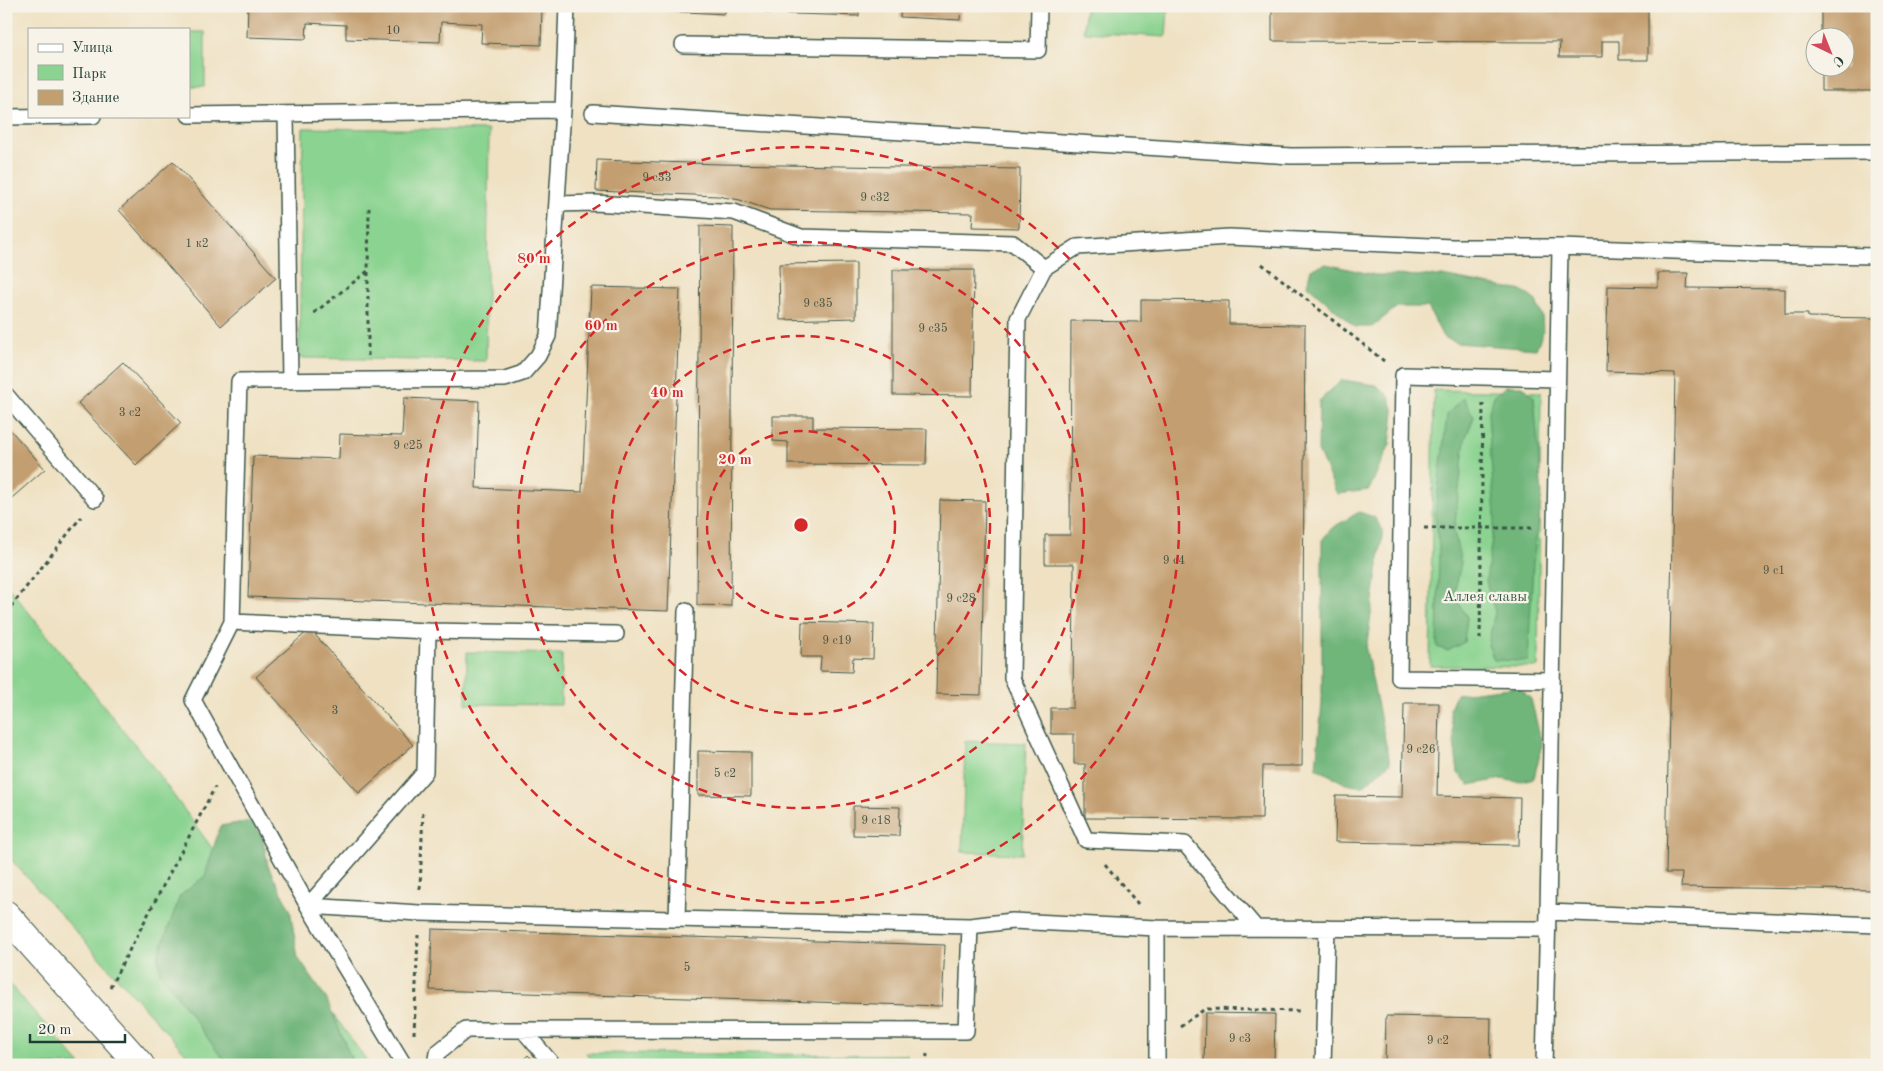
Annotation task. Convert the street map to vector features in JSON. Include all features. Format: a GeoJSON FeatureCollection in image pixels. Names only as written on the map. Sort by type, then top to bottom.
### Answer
{"type":"FeatureCollection","features":[{"type":"Feature","properties":{"kind":"street"},"geometry":{"type":"LineString","coordinates":[[6,915],[140,1065]]}},
{"type":"Feature","properties":{"kind":"lane"},"geometry":{"type":"LineString","coordinates":[[404,1065],[308,906],[193,700],[232,622],[240,381],[505,379],[523,373],[538,356],[548,336],[563,110],[567,6]]}},
{"type":"Feature","properties":{"kind":"lane"},"geometry":{"type":"LineString","coordinates":[[683,45],[1038,50],[1039,6]]}},
{"type":"Feature","properties":{"kind":"lane"},"geometry":{"type":"LineString","coordinates":[[190,115],[563,110]]}},
{"type":"Feature","properties":{"kind":"lane"},"geometry":{"type":"LineString","coordinates":[[593,113],[1291,156],[1877,152]]}},
{"type":"Feature","properties":{"kind":"lane"},"geometry":{"type":"LineString","coordinates":[[286,114],[290,381]]}},
{"type":"Feature","properties":{"kind":"lane"},"geometry":{"type":"LineString","coordinates":[[6,117],[28,117]]}},
{"type":"Feature","properties":{"kind":"lane"},"geometry":{"type":"LineString","coordinates":[[557,204],[595,204],[734,212],[801,237],[1013,243],[1044,268]]}},
{"type":"Feature","properties":{"kind":"lane"},"geometry":{"type":"LineString","coordinates":[[1256,928],[1185,844],[1086,840],[1012,678],[1018,319],[1044,268],[1077,247],[1229,237],[1453,247],[1560,246],[1759,254],[1877,256]]}},
{"type":"Feature","properties":{"kind":"lane"},"geometry":{"type":"LineString","coordinates":[[1544,1065],[1560,246]]}},
{"type":"Feature","properties":{"kind":"lane"},"geometry":{"type":"LineString","coordinates":[[1552,680],[1399,678],[1403,375],[1558,379]]}},
{"type":"Feature","properties":{"kind":"lane"},"geometry":{"type":"LineString","coordinates":[[6,395],[95,499]]}},
{"type":"Feature","properties":{"kind":"lane"},"geometry":{"type":"LineString","coordinates":[[677,919],[686,611]]}},
{"type":"Feature","properties":{"kind":"lane"},"geometry":{"type":"LineString","coordinates":[[232,622],[428,631],[616,634]]}},
{"type":"Feature","properties":{"kind":"lane"},"geometry":{"type":"LineString","coordinates":[[308,906],[425,772],[428,631]]}},
{"type":"Feature","properties":{"kind":"lane"},"geometry":{"type":"LineString","coordinates":[[308,906],[420,913],[970,926],[1012,921],[1157,928],[1548,929]]}},
{"type":"Feature","properties":{"kind":"lane"},"geometry":{"type":"LineString","coordinates":[[1548,912],[1877,925]]}},
{"type":"Feature","properties":{"kind":"lane"},"geometry":{"type":"LineString","coordinates":[[435,1065],[437,1053],[466,1030],[966,1031],[970,926]]}},
{"type":"Feature","properties":{"kind":"lane"},"geometry":{"type":"LineString","coordinates":[[1157,928],[1157,1065]]}},
{"type":"Feature","properties":{"kind":"lane"},"geometry":{"type":"LineString","coordinates":[[1323,1065],[1327,928]]}},
{"type":"Feature","properties":{"kind":"lane"},"geometry":{"type":"LineString","coordinates":[[522,1030],[553,1065]]}},
{"type":"Feature","properties":{"kind":"path"},"geometry":{"type":"LineString","coordinates":[[368,380],[369,208]]}},
{"type":"Feature","properties":{"kind":"path"},"geometry":{"type":"LineString","coordinates":[[1229,237],[1403,375]]}},
{"type":"Feature","properties":{"kind":"path"},"geometry":{"type":"LineString","coordinates":[[290,332],[368,271]]}},
{"type":"Feature","properties":{"kind":"path"},"geometry":{"type":"LineString","coordinates":[[1480,639],[1484,377]]}},
{"type":"Feature","properties":{"kind":"path"},"geometry":{"type":"LineString","coordinates":[[6,613],[95,499]]}},
{"type":"Feature","properties":{"kind":"path"},"geometry":{"type":"LineString","coordinates":[[1401,528],[1555,528]]}},
{"type":"Feature","properties":{"kind":"path"},"geometry":{"type":"LineString","coordinates":[[108,991],[228,762]]}},
{"type":"Feature","properties":{"kind":"path"},"geometry":{"type":"LineString","coordinates":[[1086,840],[1157,928]]}},
{"type":"Feature","properties":{"kind":"path"},"geometry":{"type":"LineString","coordinates":[[1157,1041],[1205,1009],[1325,1012]]}},
{"type":"Feature","properties":{"kind":"green space"},"geometry":{"type":"Polygon","coordinates":[[[1085,6],[1168,6],[1166,37],[1084,32],[1085,6]]]}},
{"type":"Feature","properties":{"kind":"green space"},"geometry":{"type":"Polygon","coordinates":[[[190,32],[205,32],[205,87],[190,87],[190,32]]]}},
{"type":"Feature","properties":{"kind":"green space"},"geometry":{"type":"Polygon","coordinates":[[[303,128],[489,130],[486,361],[299,358],[303,128]]]}},
{"type":"Feature","properties":{"kind":"green space"},"geometry":{"type":"Polygon","coordinates":[[[1326,264],[1375,275],[1442,276],[1523,291],[1536,301],[1542,316],[1543,332],[1536,349],[1457,343],[1443,337],[1428,307],[1397,307],[1372,327],[1355,327],[1307,285],[1311,269],[1326,264]]]}},
{"type":"Feature","properties":{"kind":"green space"},"geometry":{"type":"Polygon","coordinates":[[[1342,380],[1376,385],[1389,396],[1394,412],[1390,444],[1369,490],[1337,494],[1318,451],[1319,401],[1342,380]]]}},
{"type":"Feature","properties":{"kind":"green space"},"geometry":{"type":"Polygon","coordinates":[[[1506,386],[1523,386],[1534,397],[1542,495],[1533,563],[1528,661],[1494,660],[1488,645],[1495,612],[1486,581],[1495,517],[1488,414],[1494,396],[1506,386]]]}},
{"type":"Feature","properties":{"kind":"green space","name":"Аллея славы"},"geometry":{"type":"Polygon","coordinates":[[[1434,390],[1541,392],[1538,667],[1430,666],[1434,390]]]}},
{"type":"Feature","properties":{"kind":"green space"},"geometry":{"type":"Polygon","coordinates":[[[1463,397],[1474,417],[1465,439],[1454,531],[1461,563],[1454,595],[1467,617],[1464,642],[1448,651],[1437,647],[1439,547],[1435,515],[1447,415],[1463,397]]]}},
{"type":"Feature","properties":{"kind":"green space"},"geometry":{"type":"Polygon","coordinates":[[[1359,512],[1374,517],[1383,530],[1366,650],[1390,763],[1362,787],[1346,784],[1316,768],[1322,703],[1322,540],[1332,528],[1359,512]]]}},
{"type":"Feature","properties":{"kind":"green space"},"geometry":{"type":"Polygon","coordinates":[[[6,584],[153,767],[370,1065],[196,1065],[6,854],[6,584]]]}},
{"type":"Feature","properties":{"kind":"green space"},"geometry":{"type":"Polygon","coordinates":[[[467,652],[562,654],[561,705],[466,704],[467,652]]]}},
{"type":"Feature","properties":{"kind":"green space"},"geometry":{"type":"Polygon","coordinates":[[[1519,687],[1531,699],[1542,745],[1534,778],[1518,782],[1502,779],[1469,785],[1458,773],[1450,709],[1456,694],[1519,687]]]}},
{"type":"Feature","properties":{"kind":"green space"},"geometry":{"type":"Polygon","coordinates":[[[965,741],[1026,743],[1022,854],[962,852],[965,741]]]}},
{"type":"Feature","properties":{"kind":"green space"},"geometry":{"type":"Polygon","coordinates":[[[251,821],[262,834],[268,866],[290,909],[298,958],[326,998],[354,1065],[231,1065],[219,1054],[160,972],[158,956],[180,896],[205,876],[220,826],[251,821]]]}},
{"type":"Feature","properties":{"kind":"green space"},"geometry":{"type":"Polygon","coordinates":[[[6,980],[81,1065],[6,1065],[6,980]]]}},
{"type":"Feature","properties":{"kind":"green space"},"geometry":{"type":"Polygon","coordinates":[[[586,1053],[907,1055],[906,1065],[596,1065],[586,1053]]]}},
{"type":"Feature","properties":{"kind":"building"},"geometry":{"type":"Polygon","coordinates":[[[248,6],[542,6],[541,45],[481,43],[482,24],[441,22],[440,42],[346,39],[346,25],[307,23],[306,39],[247,37],[248,6]]]}},
{"type":"Feature","properties":{"kind":"building"},"geometry":{"type":"Polygon","coordinates":[[[666,6],[725,6],[725,14],[666,11],[666,6]]]}},
{"type":"Feature","properties":{"kind":"building"},"geometry":{"type":"Polygon","coordinates":[[[765,6],[859,6],[859,16],[765,13],[765,6]]]}},
{"type":"Feature","properties":{"kind":"building"},"geometry":{"type":"Polygon","coordinates":[[[901,6],[961,6],[960,20],[900,17],[901,6]]]}},
{"type":"Feature","properties":{"kind":"building"},"geometry":{"type":"Polygon","coordinates":[[[1272,6],[1648,6],[1648,60],[1619,60],[1619,41],[1602,41],[1602,57],[1559,57],[1560,42],[1272,41],[1272,6]]]}},
{"type":"Feature","properties":{"kind":"building"},"geometry":{"type":"Polygon","coordinates":[[[1821,6],[1877,6],[1877,91],[1821,91],[1821,78],[1856,78],[1856,28],[1821,28],[1821,6]]]}},
{"type":"Feature","properties":{"kind":"building"},"geometry":{"type":"Polygon","coordinates":[[[597,160],[1020,169],[1019,228],[972,227],[973,213],[770,210],[740,200],[718,196],[596,191],[597,160]]]}},
{"type":"Feature","properties":{"kind":"building"},"geometry":{"type":"Polygon","coordinates":[[[173,161],[276,278],[221,326],[119,210],[173,161]]]}},
{"type":"Feature","properties":{"kind":"building"},"geometry":{"type":"Polygon","coordinates":[[[700,226],[733,227],[731,606],[697,605],[700,226]]]}},
{"type":"Feature","properties":{"kind":"building"},"geometry":{"type":"Polygon","coordinates":[[[856,263],[856,318],[780,320],[779,264],[856,263]]]}},
{"type":"Feature","properties":{"kind":"building"},"geometry":{"type":"Polygon","coordinates":[[[893,270],[974,270],[972,396],[893,395],[893,270]]]}},
{"type":"Feature","properties":{"kind":"building"},"geometry":{"type":"Polygon","coordinates":[[[1658,273],[1688,273],[1687,288],[1785,289],[1785,314],[1808,314],[1808,317],[1877,318],[1877,890],[1681,887],[1682,873],[1666,873],[1675,373],[1606,371],[1608,286],[1658,287],[1658,273]]]}},
{"type":"Feature","properties":{"kind":"building"},"geometry":{"type":"Polygon","coordinates":[[[591,287],[680,289],[668,611],[248,597],[253,456],[339,459],[340,434],[402,436],[404,398],[479,401],[476,488],[582,492],[591,287]]]}},
{"type":"Feature","properties":{"kind":"building"},"geometry":{"type":"Polygon","coordinates":[[[1141,300],[1229,301],[1229,324],[1305,325],[1302,766],[1263,766],[1262,819],[1085,818],[1085,764],[1074,764],[1074,734],[1051,734],[1051,708],[1073,708],[1074,564],[1045,564],[1045,535],[1070,535],[1071,321],[1141,322],[1141,300]]]}},
{"type":"Feature","properties":{"kind":"building"},"geometry":{"type":"Polygon","coordinates":[[[123,362],[181,423],[136,465],[78,403],[123,362]]]}},
{"type":"Feature","properties":{"kind":"building"},"geometry":{"type":"Polygon","coordinates":[[[773,416],[813,416],[813,428],[927,429],[926,465],[788,464],[788,442],[773,441],[773,416]]]}},
{"type":"Feature","properties":{"kind":"building"},"geometry":{"type":"Polygon","coordinates":[[[6,425],[45,469],[6,503],[6,425]]]}},
{"type":"Feature","properties":{"kind":"building"},"geometry":{"type":"Polygon","coordinates":[[[940,500],[985,501],[981,695],[936,694],[940,500]]]}},
{"type":"Feature","properties":{"kind":"building"},"geometry":{"type":"Polygon","coordinates":[[[802,622],[874,624],[873,659],[853,658],[852,672],[820,671],[821,657],[801,657],[802,622]]]}},
{"type":"Feature","properties":{"kind":"building"},"geometry":{"type":"Polygon","coordinates":[[[310,629],[413,745],[359,793],[256,677],[310,629]]]}},
{"type":"Feature","properties":{"kind":"building"},"geometry":{"type":"Polygon","coordinates":[[[1404,703],[1439,703],[1437,796],[1520,798],[1519,845],[1335,842],[1336,796],[1402,797],[1404,703]]]}},
{"type":"Feature","properties":{"kind":"building"},"geometry":{"type":"Polygon","coordinates":[[[698,751],[751,752],[751,796],[698,795],[698,751]]]}},
{"type":"Feature","properties":{"kind":"building"},"geometry":{"type":"Polygon","coordinates":[[[853,806],[900,807],[899,836],[853,835],[853,806]]]}},
{"type":"Feature","properties":{"kind":"building"},"geometry":{"type":"Polygon","coordinates":[[[432,929],[945,945],[942,1006],[430,990],[432,929]]]}},
{"type":"Feature","properties":{"kind":"building"},"geometry":{"type":"Polygon","coordinates":[[[1205,1013],[1275,1014],[1274,1065],[1204,1065],[1205,1013]]]}},
{"type":"Feature","properties":{"kind":"building"},"geometry":{"type":"Polygon","coordinates":[[[1386,1016],[1491,1018],[1490,1065],[1385,1065],[1386,1016]]]}},
{"type":"Feature","properties":{"kind":"building"},"geometry":{"type":"Polygon","coordinates":[[[528,1055],[537,1065],[518,1065],[528,1055]]]}}]}
